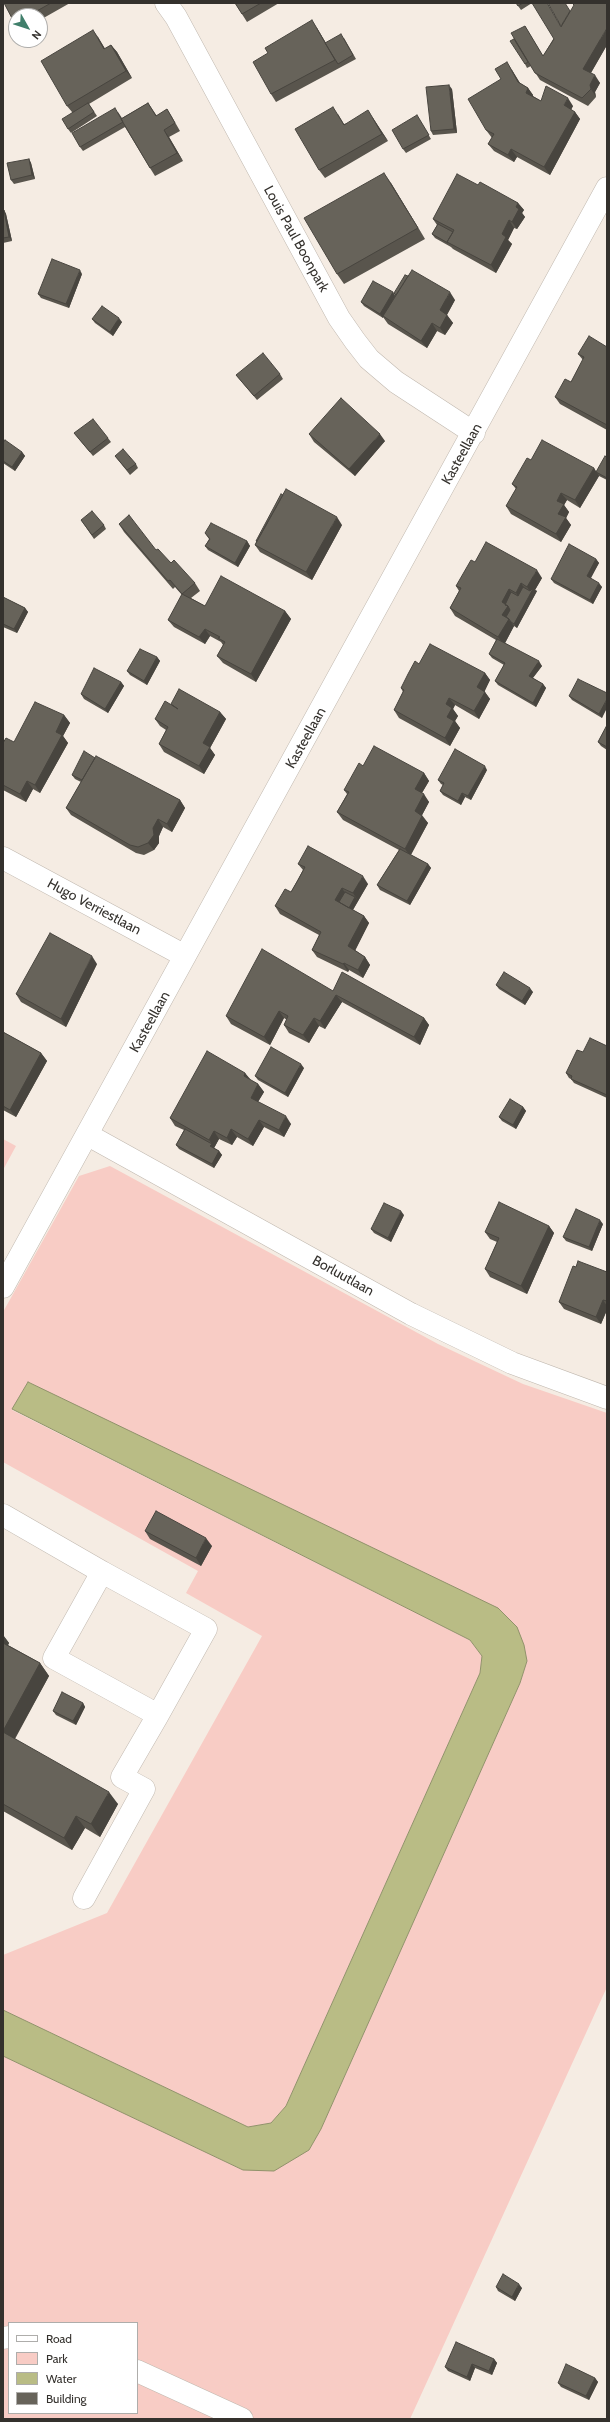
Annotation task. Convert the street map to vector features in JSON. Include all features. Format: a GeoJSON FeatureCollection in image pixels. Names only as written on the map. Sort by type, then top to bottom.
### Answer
{"type":"FeatureCollection","features":[{"type":"Feature","properties":{"kind":"street","name":"Louis Paul Boonpark"},"geometry":{"type":"LineString","coordinates":[[166,3],[176,17],[339,318],[355,341],[369,359],[396,382],[474,433]]}},
{"type":"Feature","properties":{"kind":"street","name":"Kasteellaan"},"geometry":{"type":"LineString","coordinates":[[3,1287],[474,433],[607,188]]}},
{"type":"Feature","properties":{"kind":"street","name":"Hugo Verriestlaan"},"geometry":{"type":"LineString","coordinates":[[3,858],[186,956]]}},
{"type":"Feature","properties":{"kind":"street","name":"Borluutlaan"},"geometry":{"type":"LineString","coordinates":[[88,1135],[410,1314],[512,1363],[607,1398]]}},
{"type":"Feature","properties":{"kind":"street"},"geometry":{"type":"LineString","coordinates":[[3,1515],[102,1572],[206,1629],[122,1777],[144,1788],[84,1898]]}},
{"type":"Feature","properties":{"kind":"street"},"geometry":{"type":"LineString","coordinates":[[102,1572],[54,1658],[158,1715]]}},
{"type":"Feature","properties":{"kind":"street"},"geometry":{"type":"LineString","coordinates":[[138,2371],[242,2419]]}},
{"type":"Feature","properties":{"kind":"green space"},"geometry":{"type":"Polygon","coordinates":[[[3,1139],[16,1146],[3,1170],[3,1139]]]}},
{"type":"Feature","properties":{"kind":"green space"},"geometry":{"type":"Polygon","coordinates":[[[110,1166],[438,1344],[523,1384],[607,1413],[607,1987],[410,2419],[3,2419],[3,2056],[243,2170],[309,2150],[321,2129],[520,1683],[527,1661],[28,1382],[12,1410],[470,1640],[482,1656],[480,1673],[286,2106],[271,2123],[248,2127],[3,2010],[3,1955],[107,1913],[262,1636],[186,1593],[198,1571],[3,1462],[3,1312],[79,1176],[110,1166]]]}},
{"type":"Feature","properties":{"kind":"water"},"geometry":{"type":"Polygon","coordinates":[[[28,1382],[498,1608],[517,1627],[524,1645],[527,1661],[520,1683],[321,2129],[309,2150],[274,2171],[243,2170],[3,2056],[3,2010],[248,2127],[271,2123],[286,2106],[480,1673],[482,1656],[470,1640],[12,1409],[28,1382]]]}},
{"type":"Feature","properties":{"kind":"building"},"geometry":{"type":"Polygon","coordinates":[[[4,3],[51,3],[42,8],[8,8],[8,11],[4,3]]]}},
{"type":"Feature","properties":{"kind":"building"},"geometry":{"type":"Polygon","coordinates":[[[235,3],[261,3],[242,14],[235,3]]]}},
{"type":"Feature","properties":{"kind":"building"},"geometry":{"type":"Polygon","coordinates":[[[516,3],[523,3],[518,6],[516,3]]]}},
{"type":"Feature","properties":{"kind":"building"},"geometry":{"type":"Polygon","coordinates":[[[532,3],[547,3],[561,27],[574,5],[572,3],[607,3],[607,28],[583,69],[595,75],[590,85],[591,89],[582,98],[535,73],[511,33],[525,26],[543,56],[554,39],[532,3]]]}},
{"type":"Feature","properties":{"kind":"building"},"geometry":{"type":"Polygon","coordinates":[[[548,3],[565,3],[570,11],[561,26],[548,3]]]}},
{"type":"Feature","properties":{"kind":"building"},"geometry":{"type":"Polygon","coordinates":[[[312,20],[335,60],[271,94],[253,62],[268,53],[265,48],[312,20]]]}},
{"type":"Feature","properties":{"kind":"building"},"geometry":{"type":"Polygon","coordinates":[[[93,30],[104,49],[111,45],[126,71],[67,106],[41,61],[93,30]]]}},
{"type":"Feature","properties":{"kind":"building"},"geometry":{"type":"Polygon","coordinates":[[[341,34],[353,55],[338,64],[325,43],[341,34]]]}},
{"type":"Feature","properties":{"kind":"building"},"geometry":{"type":"Polygon","coordinates":[[[514,39],[528,62],[525,64],[510,41],[514,39]]]}},
{"type":"Feature","properties":{"kind":"building"},"geometry":{"type":"Polygon","coordinates":[[[507,62],[518,82],[528,88],[526,93],[541,101],[546,86],[568,98],[564,105],[575,112],[544,167],[511,149],[508,155],[488,144],[494,134],[486,130],[468,99],[501,79],[495,69],[507,62]]]}},
{"type":"Feature","properties":{"kind":"building"},"geometry":{"type":"Polygon","coordinates":[[[449,85],[454,129],[431,131],[426,87],[449,85]]]}},
{"type":"Feature","properties":{"kind":"building"},"geometry":{"type":"Polygon","coordinates":[[[88,103],[94,112],[68,129],[62,119],[88,103]]]}},
{"type":"Feature","properties":{"kind":"building"},"geometry":{"type":"Polygon","coordinates":[[[148,103],[156,116],[167,109],[175,123],[164,130],[177,153],[150,168],[121,119],[148,103]]]}},
{"type":"Feature","properties":{"kind":"building"},"geometry":{"type":"Polygon","coordinates":[[[333,107],[344,125],[368,110],[382,134],[319,170],[295,129],[333,107]]]}},
{"type":"Feature","properties":{"kind":"building"},"geometry":{"type":"Polygon","coordinates":[[[115,108],[123,122],[80,147],[72,133],[115,108]]]}},
{"type":"Feature","properties":{"kind":"building"},"geometry":{"type":"Polygon","coordinates":[[[417,115],[429,135],[403,149],[392,130],[417,115]]]}},
{"type":"Feature","properties":{"kind":"building"},"geometry":{"type":"Polygon","coordinates":[[[29,159],[32,175],[11,180],[7,163],[29,159]]]}},
{"type":"Feature","properties":{"kind":"building"},"geometry":{"type":"Polygon","coordinates":[[[384,173],[418,228],[337,274],[304,218],[384,173]]]}},
{"type":"Feature","properties":{"kind":"building"},"geometry":{"type":"Polygon","coordinates":[[[457,174],[478,185],[480,182],[518,203],[516,207],[519,209],[512,222],[509,220],[502,234],[506,237],[491,265],[447,242],[454,230],[433,219],[457,174]]]}},
{"type":"Feature","properties":{"kind":"building"},"geometry":{"type":"Polygon","coordinates":[[[3,210],[9,237],[3,238],[3,210]]]}},
{"type":"Feature","properties":{"kind":"building"},"geometry":{"type":"Polygon","coordinates":[[[438,224],[453,232],[447,242],[448,243],[432,234],[438,224]]]}},
{"type":"Feature","properties":{"kind":"building"},"geometry":{"type":"Polygon","coordinates":[[[52,259],[80,270],[66,304],[38,294],[52,259]]]}},
{"type":"Feature","properties":{"kind":"building"},"geometry":{"type":"Polygon","coordinates":[[[412,270],[450,292],[440,310],[447,315],[440,328],[432,323],[421,341],[383,316],[412,270]]]}},
{"type":"Feature","properties":{"kind":"building"},"geometry":{"type":"Polygon","coordinates":[[[405,275],[408,276],[396,295],[394,293],[405,275]]]}},
{"type":"Feature","properties":{"kind":"building"},"geometry":{"type":"Polygon","coordinates":[[[373,281],[393,292],[380,314],[361,302],[373,281]]]}},
{"type":"Feature","properties":{"kind":"building"},"geometry":{"type":"Polygon","coordinates":[[[102,306],[119,318],[110,332],[92,319],[102,306]]]}},
{"type":"Feature","properties":{"kind":"building"},"geometry":{"type":"Polygon","coordinates":[[[589,336],[607,347],[607,425],[555,397],[565,379],[571,382],[584,357],[578,354],[589,336]]]}},
{"type":"Feature","properties":{"kind":"building"},"geometry":{"type":"Polygon","coordinates":[[[263,353],[280,374],[254,396],[236,375],[263,353]]]}},
{"type":"Feature","properties":{"kind":"building"},"geometry":{"type":"Polygon","coordinates":[[[341,398],[380,434],[349,469],[309,434],[341,398]]]}},
{"type":"Feature","properties":{"kind":"building"},"geometry":{"type":"Polygon","coordinates":[[[93,419],[108,438],[90,452],[74,433],[93,419]]]}},
{"type":"Feature","properties":{"kind":"building"},"geometry":{"type":"Polygon","coordinates":[[[5,440],[22,452],[12,467],[3,461],[3,443],[5,440]]]}},
{"type":"Feature","properties":{"kind":"building"},"geometry":{"type":"Polygon","coordinates":[[[542,440],[594,468],[575,500],[561,493],[557,501],[564,504],[558,514],[566,517],[556,534],[506,506],[517,487],[512,484],[527,458],[531,460],[542,440]]]}},
{"type":"Feature","properties":{"kind":"building"},"geometry":{"type":"Polygon","coordinates":[[[123,449],[136,464],[127,470],[115,456],[123,449]]]}},
{"type":"Feature","properties":{"kind":"building"},"geometry":{"type":"Polygon","coordinates":[[[605,456],[607,458],[607,478],[596,472],[605,456]]]}},
{"type":"Feature","properties":{"kind":"building"},"geometry":{"type":"Polygon","coordinates":[[[286,489],[337,517],[306,572],[255,545],[286,489]]]}},
{"type":"Feature","properties":{"kind":"building"},"geometry":{"type":"Polygon","coordinates":[[[281,494],[283,495],[256,541],[281,494]]]}},
{"type":"Feature","properties":{"kind":"building"},"geometry":{"type":"Polygon","coordinates":[[[92,511],[104,525],[92,535],[81,520],[92,511]]]}},
{"type":"Feature","properties":{"kind":"building"},"geometry":{"type":"Polygon","coordinates":[[[129,515],[156,550],[158,549],[171,563],[174,560],[195,583],[182,594],[170,580],[168,581],[119,524],[129,515]]]}},
{"type":"Feature","properties":{"kind":"building"},"geometry":{"type":"Polygon","coordinates":[[[211,523],[247,541],[235,563],[205,546],[210,539],[205,533],[211,523]]]}},
{"type":"Feature","properties":{"kind":"building"},"geometry":{"type":"Polygon","coordinates":[[[486,542],[537,570],[527,587],[521,583],[516,593],[509,589],[502,602],[508,606],[502,615],[509,619],[498,637],[450,608],[461,588],[456,586],[471,560],[475,562],[486,542]]]}},
{"type":"Feature","properties":{"kind":"building"},"geometry":{"type":"Polygon","coordinates":[[[569,544],[596,559],[587,576],[599,583],[590,600],[551,579],[569,544]]]}},
{"type":"Feature","properties":{"kind":"building"},"geometry":{"type":"Polygon","coordinates":[[[221,576],[285,611],[251,674],[217,656],[225,642],[218,638],[220,637],[205,629],[199,637],[168,620],[182,594],[205,606],[221,576]]]}},
{"type":"Feature","properties":{"kind":"building"},"geometry":{"type":"Polygon","coordinates":[[[523,587],[530,591],[534,587],[514,624],[506,617],[510,610],[508,606],[505,605],[511,592],[518,596],[523,587]]]}},
{"type":"Feature","properties":{"kind":"building"},"geometry":{"type":"Polygon","coordinates":[[[3,597],[25,608],[14,629],[3,624],[3,597]]]}},
{"type":"Feature","properties":{"kind":"building"},"geometry":{"type":"Polygon","coordinates":[[[497,639],[539,661],[529,676],[543,684],[533,703],[495,681],[505,663],[489,654],[497,639]]]}},
{"type":"Feature","properties":{"kind":"building"},"geometry":{"type":"Polygon","coordinates":[[[430,644],[485,673],[477,687],[485,692],[474,711],[449,698],[446,704],[452,708],[447,717],[454,721],[445,738],[394,710],[404,690],[401,688],[415,661],[419,664],[430,644]]]}},
{"type":"Feature","properties":{"kind":"building"},"geometry":{"type":"Polygon","coordinates":[[[140,649],[157,657],[144,681],[127,671],[140,649]]]}},
{"type":"Feature","properties":{"kind":"building"},"geometry":{"type":"Polygon","coordinates":[[[94,668],[121,682],[105,709],[81,694],[94,668]]]}},
{"type":"Feature","properties":{"kind":"building"},"geometry":{"type":"Polygon","coordinates":[[[578,679],[607,693],[607,699],[599,714],[569,696],[578,679]]]}},
{"type":"Feature","properties":{"kind":"building"},"geometry":{"type":"Polygon","coordinates":[[[179,689],[220,712],[203,743],[210,747],[199,766],[159,744],[168,727],[155,719],[165,701],[178,709],[171,704],[179,689]]]}},
{"type":"Feature","properties":{"kind":"building"},"geometry":{"type":"Polygon","coordinates":[[[35,702],[64,715],[56,732],[62,735],[35,785],[27,781],[20,794],[3,785],[3,743],[6,738],[14,742],[35,702]]]}},
{"type":"Feature","properties":{"kind":"building"},"geometry":{"type":"Polygon","coordinates":[[[607,725],[607,747],[598,742],[607,725]]]}},
{"type":"Feature","properties":{"kind":"building"},"geometry":{"type":"Polygon","coordinates":[[[374,746],[424,773],[415,789],[424,794],[415,811],[422,816],[405,849],[337,812],[349,792],[344,790],[359,763],[363,766],[374,746]]]}},
{"type":"Feature","properties":{"kind":"building"},"geometry":{"type":"Polygon","coordinates":[[[455,749],[485,766],[468,796],[462,793],[458,801],[440,791],[444,783],[438,780],[455,749]]]}},
{"type":"Feature","properties":{"kind":"building"},"geometry":{"type":"Polygon","coordinates":[[[84,751],[95,758],[82,780],[72,775],[84,751]]]}},
{"type":"Feature","properties":{"kind":"building"},"geometry":{"type":"Polygon","coordinates":[[[96,756],[180,800],[167,824],[158,819],[153,828],[154,835],[148,843],[138,847],[130,845],[66,808],[96,756]]]}},
{"type":"Feature","properties":{"kind":"building"},"geometry":{"type":"Polygon","coordinates":[[[308,846],[363,876],[353,893],[342,888],[335,900],[364,916],[348,946],[365,957],[358,970],[312,950],[321,932],[275,906],[285,889],[291,892],[298,880],[305,867],[298,864],[308,846]]]}},
{"type":"Feature","properties":{"kind":"building"},"geometry":{"type":"Polygon","coordinates":[[[400,849],[428,864],[407,901],[377,885],[400,849]]]}},
{"type":"Feature","properties":{"kind":"building"},"geometry":{"type":"Polygon","coordinates":[[[345,892],[355,897],[349,908],[339,902],[345,892]]]}},
{"type":"Feature","properties":{"kind":"building"},"geometry":{"type":"Polygon","coordinates":[[[50,933],[92,956],[61,1019],[16,994],[50,933]]]}},
{"type":"Feature","properties":{"kind":"building"},"geometry":{"type":"Polygon","coordinates":[[[262,949],[333,991],[342,972],[424,1018],[414,1037],[336,995],[320,1021],[314,1018],[303,1035],[284,1025],[288,1016],[279,1011],[264,1037],[226,1016],[262,949]]]}},
{"type":"Feature","properties":{"kind":"building"},"geometry":{"type":"Polygon","coordinates":[[[504,972],[530,988],[522,1001],[496,985],[504,972]]]}},
{"type":"Feature","properties":{"kind":"building"},"geometry":{"type":"Polygon","coordinates":[[[3,1032],[41,1053],[10,1110],[3,1106],[3,1032]]]}},
{"type":"Feature","properties":{"kind":"building"},"geometry":{"type":"Polygon","coordinates":[[[590,1038],[607,1046],[607,1095],[571,1079],[572,1076],[566,1073],[577,1050],[583,1052],[590,1038]]]}},
{"type":"Feature","properties":{"kind":"building"},"geometry":{"type":"Polygon","coordinates":[[[271,1047],[301,1064],[285,1093],[255,1076],[271,1047]]]}},
{"type":"Feature","properties":{"kind":"building"},"geometry":{"type":"Polygon","coordinates":[[[207,1051],[245,1073],[244,1076],[258,1084],[251,1098],[286,1116],[279,1130],[259,1120],[248,1139],[231,1129],[227,1138],[214,1131],[209,1140],[170,1118],[207,1051]]]}},
{"type":"Feature","properties":{"kind":"building"},"geometry":{"type":"Polygon","coordinates":[[[510,1099],[523,1107],[513,1125],[499,1117],[510,1099]]]}},
{"type":"Feature","properties":{"kind":"building"},"geometry":{"type":"Polygon","coordinates":[[[185,1129],[212,1144],[210,1146],[219,1151],[212,1164],[176,1145],[185,1129]]]}},
{"type":"Feature","properties":{"kind":"building"},"geometry":{"type":"Polygon","coordinates":[[[499,1202],[549,1226],[521,1286],[485,1269],[499,1238],[485,1232],[499,1202]]]}},
{"type":"Feature","properties":{"kind":"building"},"geometry":{"type":"Polygon","coordinates":[[[384,1203],[401,1211],[388,1238],[371,1229],[384,1203]]]}},
{"type":"Feature","properties":{"kind":"building"},"geometry":{"type":"Polygon","coordinates":[[[576,1209],[600,1220],[589,1247],[563,1237],[576,1209]]]}},
{"type":"Feature","properties":{"kind":"building"},"geometry":{"type":"Polygon","coordinates":[[[578,1261],[607,1272],[607,1301],[603,1300],[596,1317],[559,1302],[573,1266],[576,1267],[578,1261]]]}},
{"type":"Feature","properties":{"kind":"building"},"geometry":{"type":"Polygon","coordinates":[[[156,1511],[206,1538],[196,1558],[145,1531],[156,1511]]]}},
{"type":"Feature","properties":{"kind":"building"},"geometry":{"type":"Polygon","coordinates":[[[3,1643],[40,1663],[3,1731],[3,1643]]]}},
{"type":"Feature","properties":{"kind":"building"},"geometry":{"type":"Polygon","coordinates":[[[62,1692],[83,1703],[73,1721],[53,1711],[62,1692]]]}},
{"type":"Feature","properties":{"kind":"building"},"geometry":{"type":"Polygon","coordinates":[[[3,1732],[109,1792],[91,1824],[76,1816],[64,1838],[3,1804],[3,1732]]]}},
{"type":"Feature","properties":{"kind":"building"},"geometry":{"type":"Polygon","coordinates":[[[503,2274],[519,2284],[512,2297],[496,2287],[503,2274]]]}},
{"type":"Feature","properties":{"kind":"building"},"geometry":{"type":"Polygon","coordinates":[[[456,2342],[494,2359],[489,2371],[472,2364],[467,2377],[445,2367],[456,2342]]]}},
{"type":"Feature","properties":{"kind":"building"},"geometry":{"type":"Polygon","coordinates":[[[566,2364],[595,2378],[586,2396],[558,2383],[566,2364]]]}}]}
